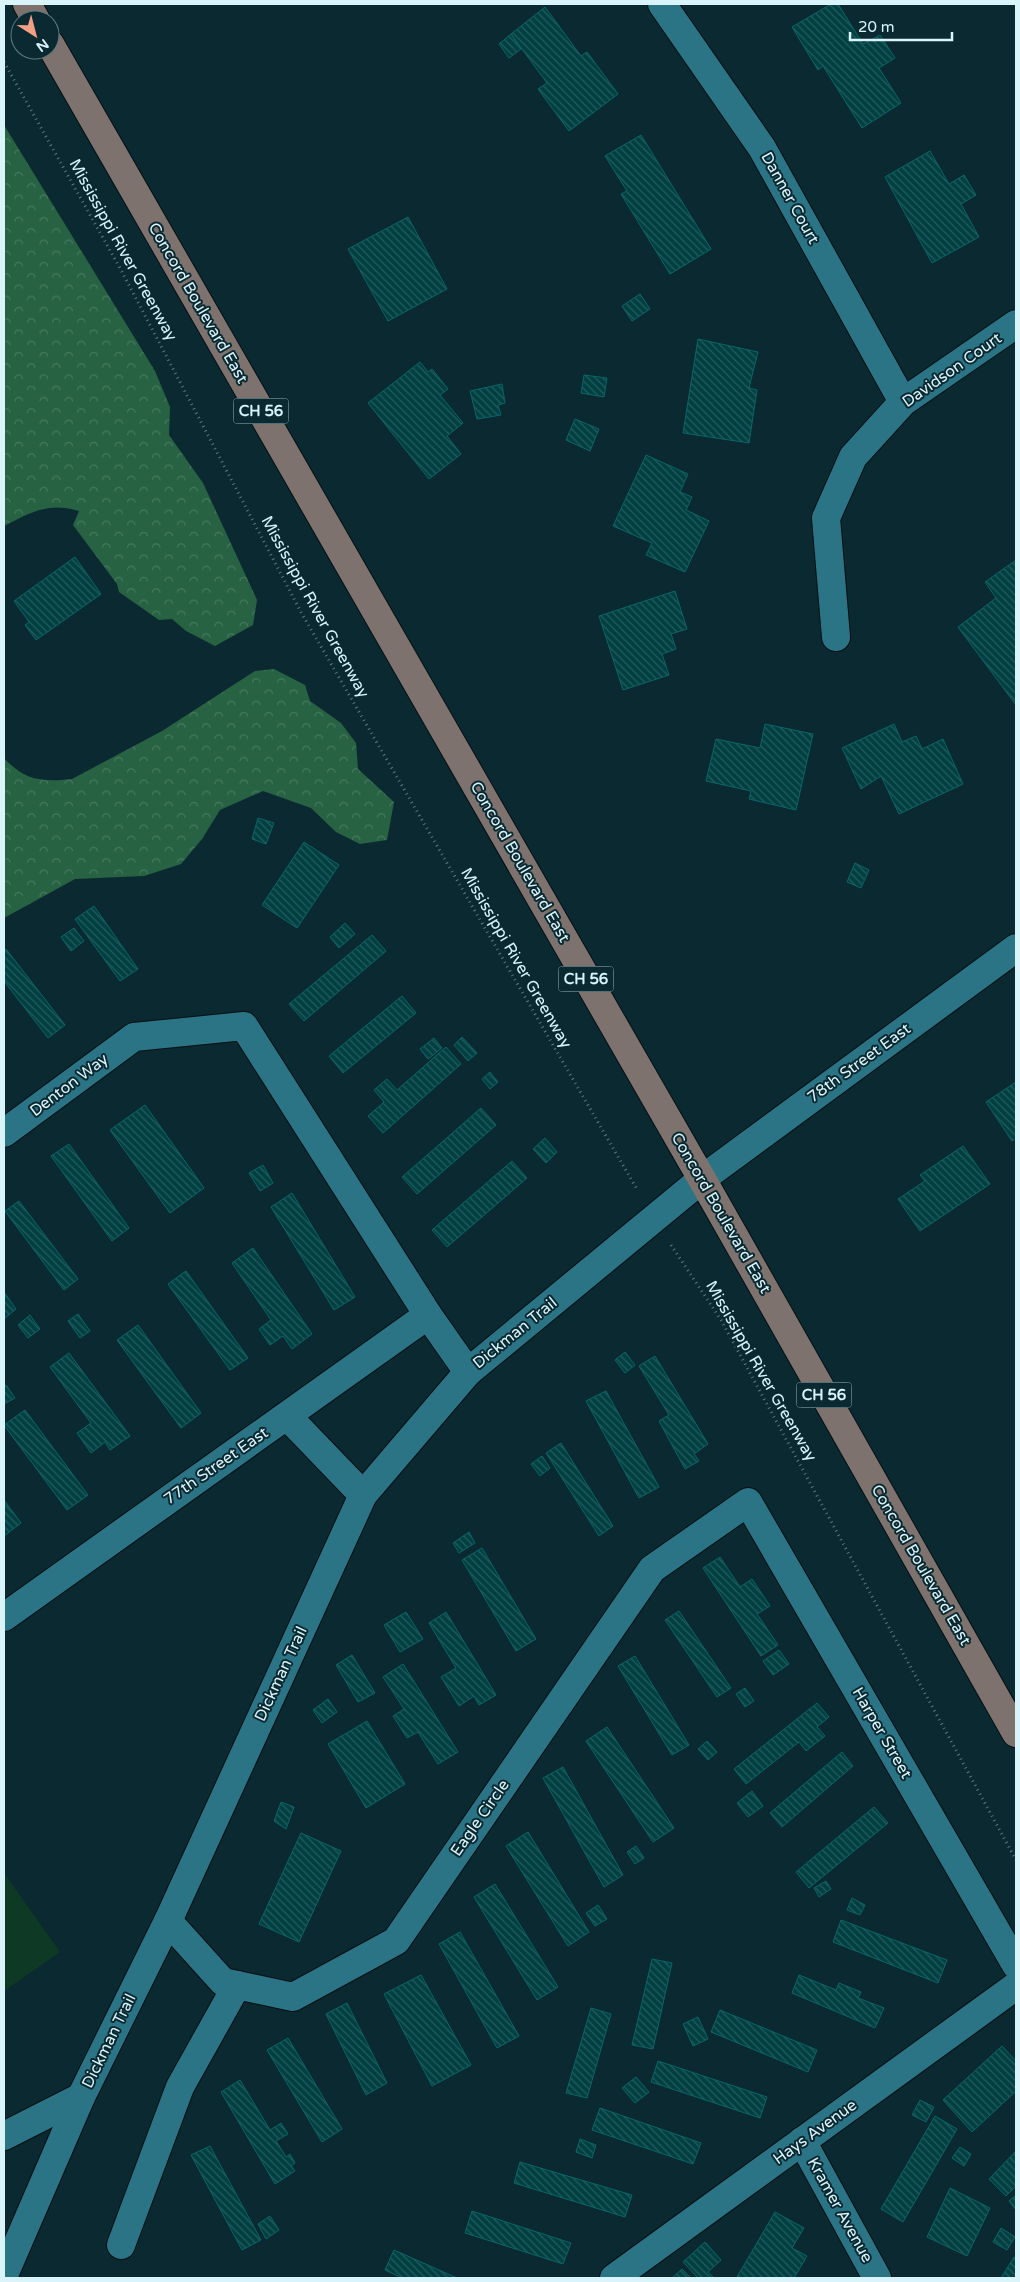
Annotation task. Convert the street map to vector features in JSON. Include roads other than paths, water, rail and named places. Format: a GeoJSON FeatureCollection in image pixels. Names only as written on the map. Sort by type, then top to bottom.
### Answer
{"type":"FeatureCollection","features":[{"type":"Feature","properties":{"kind":"main road","name":"Concord Boulevard East"},"geometry":{"type":"LineString","coordinates":[[59,60],[702,1179],[1016,1733]]}},
{"type":"Feature","properties":{"kind":"street","name":"Danner Court"},"geometry":{"type":"LineString","coordinates":[[662,4],[762,148],[903,402]]}},
{"type":"Feature","properties":{"kind":"street","name":"Davidson Court"},"geometry":{"type":"LineString","coordinates":[[836,637],[826,518],[853,457],[903,402],[1016,324]]}},
{"type":"Feature","properties":{"kind":"street","name":"78th Street East"},"geometry":{"type":"LineString","coordinates":[[702,1179],[1016,948]]}},
{"type":"Feature","properties":{"kind":"street","name":"Denton Way"},"geometry":{"type":"LineString","coordinates":[[4,1133],[134,1037],[244,1026],[428,1315]]}},
{"type":"Feature","properties":{"kind":"street","name":"Dickman Trail"},"geometry":{"type":"LineString","coordinates":[[4,2275],[81,2097],[168,1921],[363,1495],[468,1372],[702,1179]]}},
{"type":"Feature","properties":{"kind":"street"},"geometry":{"type":"LineString","coordinates":[[428,1315],[468,1372]]}},
{"type":"Feature","properties":{"kind":"street","name":"77th Street East"},"geometry":{"type":"LineString","coordinates":[[4,1617],[428,1315]]}},
{"type":"Feature","properties":{"kind":"street"},"geometry":{"type":"LineString","coordinates":[[287,1416],[363,1495]]}},
{"type":"Feature","properties":{"kind":"street","name":"Eagle Circle"},"geometry":{"type":"LineString","coordinates":[[168,1921],[223,1982],[293,1997],[396,1941],[652,1569],[748,1502]]}},
{"type":"Feature","properties":{"kind":"street","name":"Harper Street"},"geometry":{"type":"LineString","coordinates":[[748,1502],[1016,1965]]}},
{"type":"Feature","properties":{"kind":"street"},"geometry":{"type":"LineString","coordinates":[[121,2245],[180,2086],[237,1985]]}},
{"type":"Feature","properties":{"kind":"street","name":"Hays Avenue"},"geometry":{"type":"LineString","coordinates":[[614,2278],[1016,1986]]}},
{"type":"Feature","properties":{"kind":"street"},"geometry":{"type":"LineString","coordinates":[[4,2136],[81,2097]]}},
{"type":"Feature","properties":{"kind":"street","name":"Kramer Avenue"},"geometry":{"type":"LineString","coordinates":[[802,2142],[877,2278]]}}]}
